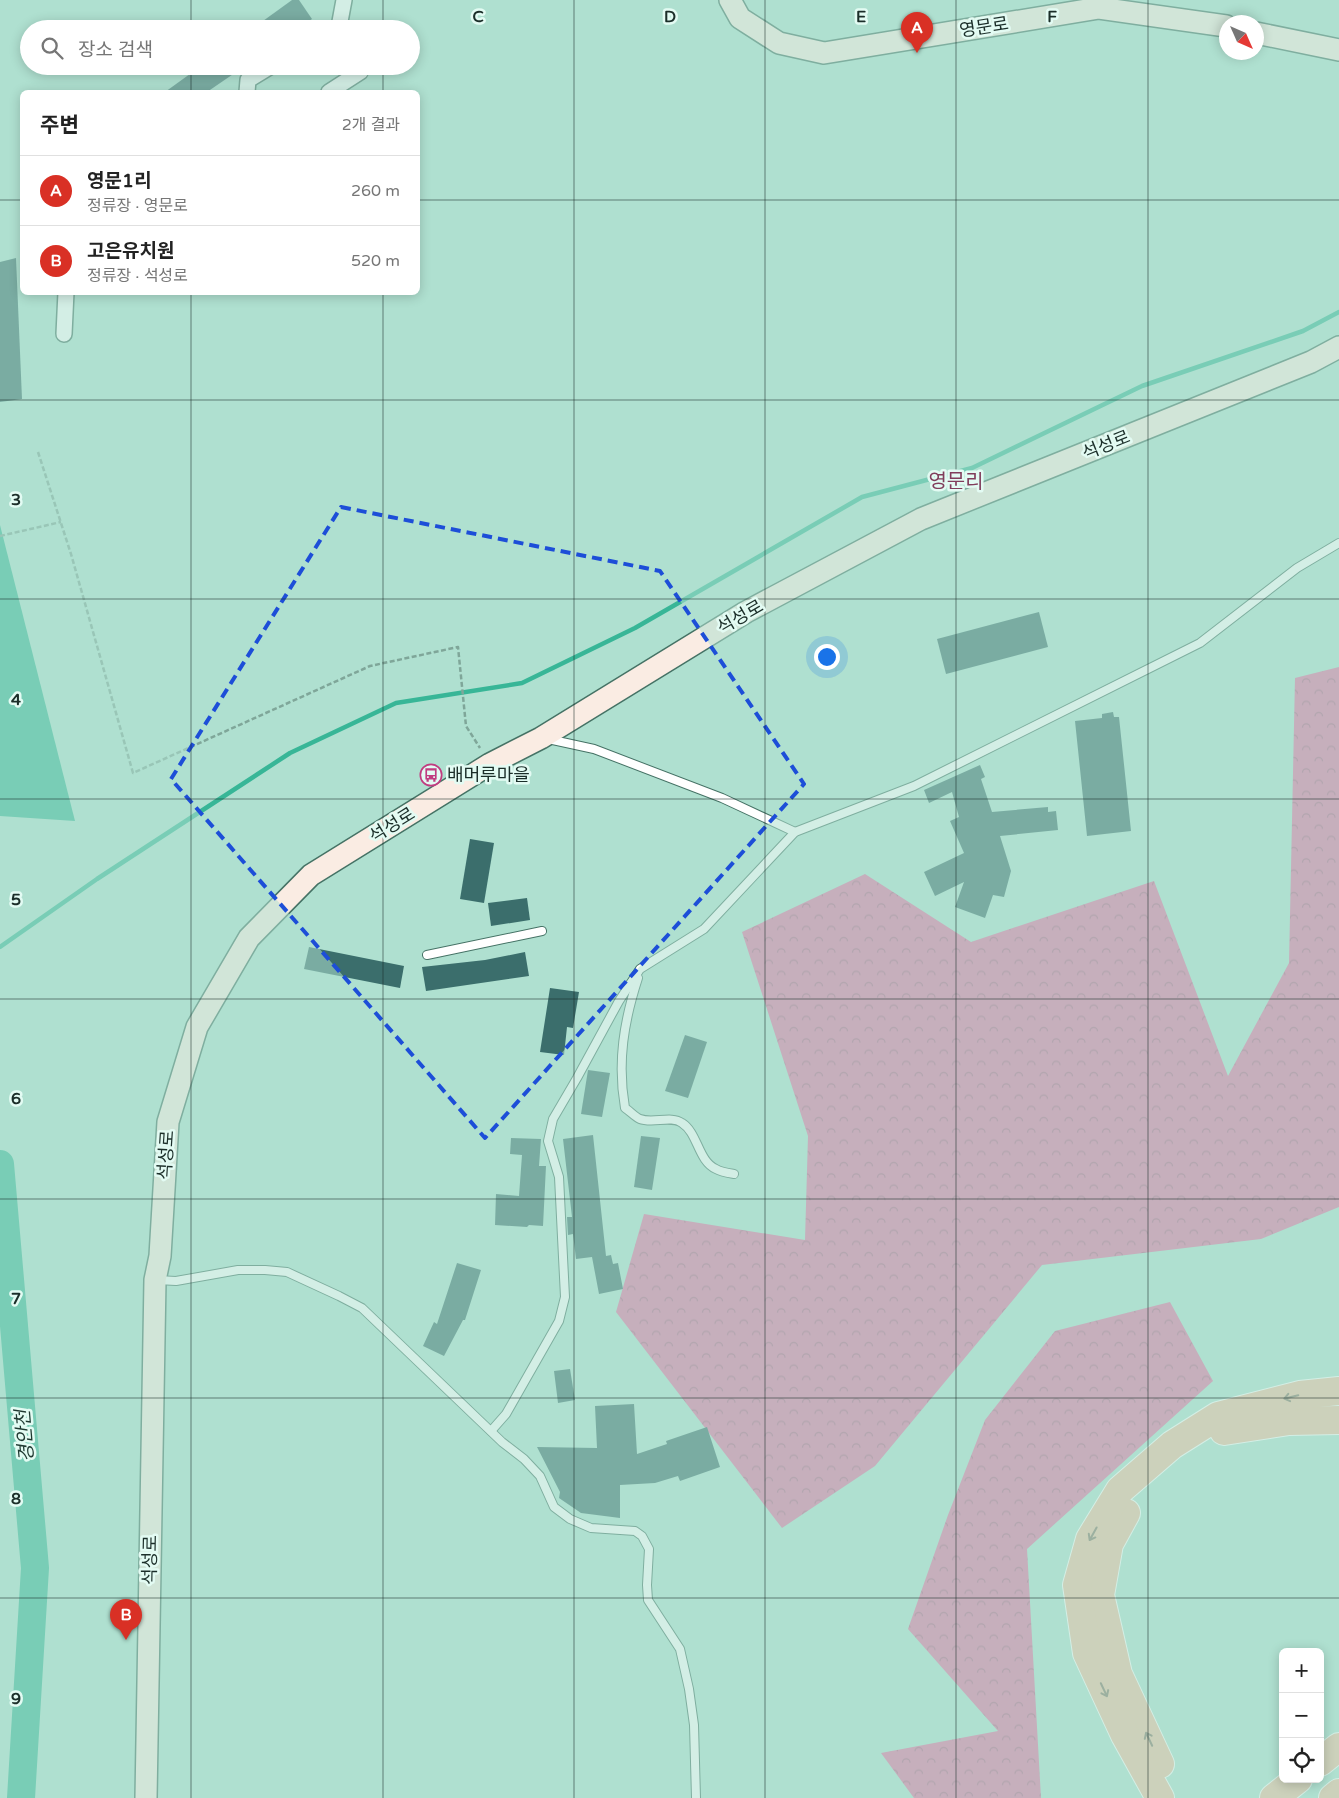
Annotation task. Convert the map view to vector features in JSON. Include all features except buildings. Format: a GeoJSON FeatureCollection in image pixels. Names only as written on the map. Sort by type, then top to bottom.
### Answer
{"type":"FeatureCollection","features":[{"type":"Feature","properties":{"kind":"highway"},"geometry":{"type":"LineString","coordinates":[[1160,1798],[1125,1735],[1088,1653],[1077,1585],[1090,1540],[1120,1490],[1172,1445],[1218,1416],[1300,1395],[1339,1391]]}},
{"type":"Feature","properties":{"kind":"highway"},"geometry":{"type":"LineString","coordinates":[[1178,1798],[1118,1674],[1100,1595],[1109,1544],[1136,1496],[1216,1432],[1289,1421],[1339,1420]]}},
{"type":"Feature","properties":{"kind":"highway"},"geometry":{"type":"LineString","coordinates":[[1274,1798],[1293,1783]]}},
{"type":"Feature","properties":{"kind":"highway"},"geometry":{"type":"LineString","coordinates":[[1333,1798],[1339,1793]]}},
{"type":"Feature","properties":{"kind":"street"},"geometry":{"type":"LineString","coordinates":[[340,20],[344,0]]}},
{"type":"Feature","properties":{"kind":"street","name":"영문로"},"geometry":{"type":"LineString","coordinates":[[730,0],[740,18],[779,43],[824,54],[1099,8],[1219,25]]}},
{"type":"Feature","properties":{"kind":"street"},"geometry":{"type":"LineString","coordinates":[[1264,34],[1339,50]]}},
{"type":"Feature","properties":{"kind":"street"},"geometry":{"type":"LineString","coordinates":[[247,90],[248,80],[256,75]]}},
{"type":"Feature","properties":{"kind":"street"},"geometry":{"type":"LineString","coordinates":[[332,90],[355,75]]}},
{"type":"Feature","properties":{"kind":"street"},"geometry":{"type":"LineString","coordinates":[[64,334],[66,295]]}},
{"type":"Feature","properties":{"kind":"street","name":"석성로"},"geometry":{"type":"LineString","coordinates":[[146,1798],[155,1280],[160,1256],[168,1122],[197,1027],[249,938],[311,875],[490,764],[541,738],[746,612],[922,519],[1311,362],[1339,347]]}},
{"type":"Feature","properties":{"kind":"lane"},"geometry":{"type":"LineString","coordinates":[[492,1431],[506,1414],[559,1321],[565,1297],[559,1177],[548,1141],[553,1119],[619,1001],[640,968],[704,929],[795,832],[914,786],[1200,643],[1297,568],[1339,543]]}},
{"type":"Feature","properties":{"kind":"lane"},"geometry":{"type":"LineString","coordinates":[[541,738],[594,749],[722,798],[795,832]]}},
{"type":"Feature","properties":{"kind":"lane"},"geometry":{"type":"LineString","coordinates":[[427,955],[542,931]]}},
{"type":"Feature","properties":{"kind":"lane"},"geometry":{"type":"LineString","coordinates":[[640,968],[627,1011],[622,1048],[622,1088],[625,1108],[640,1119],[655,1121],[667,1119],[681,1122],[688,1128],[708,1164],[716,1169],[734,1174]]}},
{"type":"Feature","properties":{"kind":"lane"},"geometry":{"type":"LineString","coordinates":[[155,1280],[176,1281],[238,1270],[287,1272],[362,1308],[502,1442],[524,1459],[540,1476],[554,1507],[570,1519],[591,1528],[635,1531],[642,1536],[649,1549],[648,1600],[680,1649],[689,1689],[694,1724],[696,1798]]}},
{"type":"Feature","properties":{"kind":"path"},"geometry":{"type":"LineString","coordinates":[[38,452],[133,773],[370,666],[458,647],[466,726],[490,764]]}},
{"type":"Feature","properties":{"kind":"path"},"geometry":{"type":"LineString","coordinates":[[0,536],[60,522]]}},
{"type":"Feature","properties":{"kind":"highlighted area"},"geometry":{"type":"Polygon","coordinates":[[[341,507],[660,571],[804,784],[485,1138],[171,779],[341,507]]]}},
{"type":"Feature","properties":{"kind":"green space"},"geometry":{"type":"Polygon","coordinates":[[[1339,667],[1339,1207],[1261,1239],[1042,1265],[875,1466],[782,1528],[616,1312],[644,1214],[805,1240],[808,1136],[742,932],[865,874],[971,942],[1154,881],[1228,1076],[1289,963],[1295,678],[1339,667]]]}},
{"type":"Feature","properties":{"kind":"green space"},"geometry":{"type":"Polygon","coordinates":[[[1170,1302],[1213,1381],[1027,1549],[1041,1798],[914,1798],[881,1753],[998,1731],[908,1629],[948,1515],[985,1420],[1055,1331],[1170,1302]]]}},
{"type":"Feature","properties":{"kind":"shaded area"},"geometry":{"type":"Polygon","coordinates":[[[0,525],[75,821],[0,816],[0,525]]]}},
{"type":"Feature","properties":{"kind":"waterway"},"geometry":{"type":"LineString","coordinates":[[0,947],[97,879],[290,753],[396,703],[522,683],[635,628],[862,497],[972,468],[1142,386],[1303,331],[1339,312]]}},
{"type":"Feature","properties":{"kind":"waterway","name":"경안천"},"geometry":{"type":"LineString","coordinates":[[0,1164],[35,1568],[21,1798]]}},
{"type":"Feature","properties":{"kind":"place","name":"영문1리"},"geometry":{"type":"Point","coordinates":[917,53]}},
{"type":"Feature","properties":{"kind":"place","name":"배머루마을"},"geometry":{"type":"Point","coordinates":[431,775]}},
{"type":"Feature","properties":{"kind":"place","name":"고은유치원"},"geometry":{"type":"Point","coordinates":[126,1640]}},
{"type":"Feature","properties":{"kind":"district","name":"영문리"},"geometry":{"type":"Point","coordinates":[956,481]}}]}
